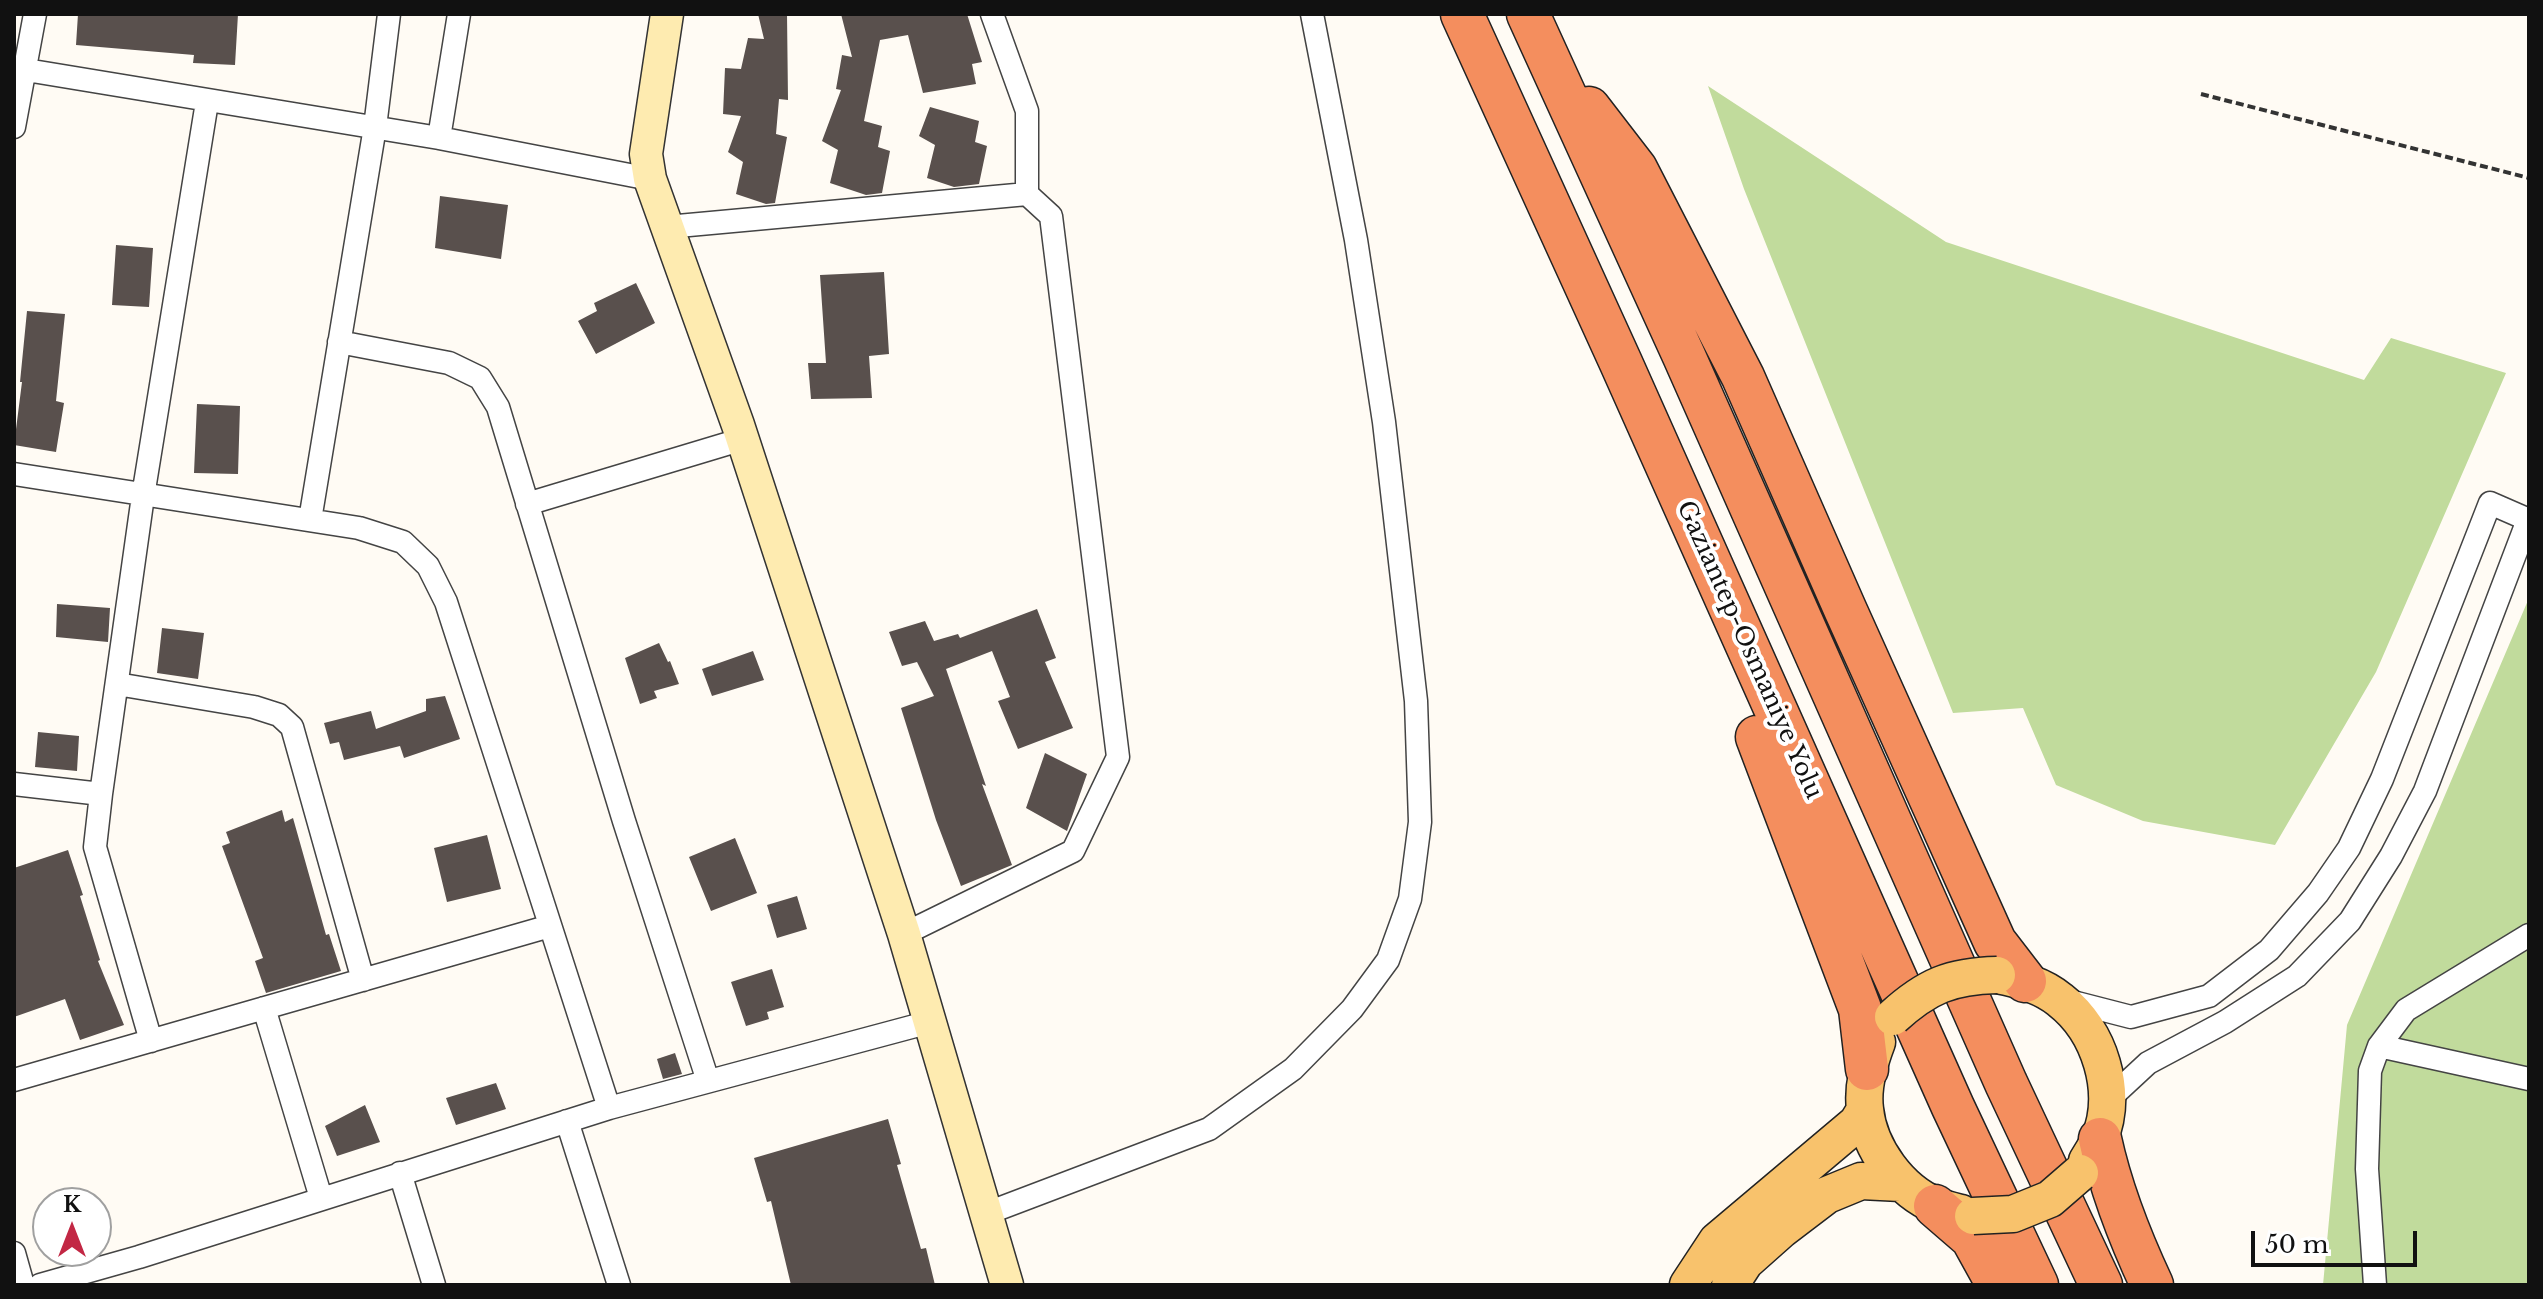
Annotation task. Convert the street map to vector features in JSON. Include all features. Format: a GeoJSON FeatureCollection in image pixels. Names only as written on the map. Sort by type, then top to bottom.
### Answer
{"type":"FeatureCollection","features":[{"type":"Feature","properties":{"kind":"highway"},"geometry":{"type":"LineString","coordinates":[[1463,17],[1482,130],[1769,762],[1860,1009],[1867,1069]]}},
{"type":"Feature","properties":{"kind":"highway","name":"Gaziantep-Osmaniye Yolu"},"geometry":{"type":"LineString","coordinates":[[1463,17],[1953,1107],[2037,1285]]}},
{"type":"Feature","properties":{"kind":"highway"},"geometry":{"type":"LineString","coordinates":[[1536,32],[1636,169],[1665,224],[1743,377],[1995,942],[2027,985]]}},
{"type":"Feature","properties":{"kind":"highway"},"geometry":{"type":"LineString","coordinates":[[1536,32],[1684,356],[2000,1068],[2101,1285]]}},
{"type":"Feature","properties":{"kind":"highway"},"geometry":{"type":"LineString","coordinates":[[2096,1138],[2136,1253],[2152,1285]]}},
{"type":"Feature","properties":{"kind":"highway"},"geometry":{"type":"LineString","coordinates":[[1954,1211],[1998,1285]]}},
{"type":"Feature","properties":{"kind":"main road"},"geometry":{"type":"LineString","coordinates":[[1730,1285],[1745,1262],[1781,1230],[1827,1195],[1861,1181],[1901,1183],[1954,1211],[2013,1214],[2050,1199],[2096,1138],[2103,1062],[2086,1027],[2027,985],[1968,976],[1940,983],[1914,997],[1893,1017],[1877,1041],[1867,1069],[1865,1110],[1876,1149],[1901,1183]]}},
{"type":"Feature","properties":{"kind":"main road"},"geometry":{"type":"LineString","coordinates":[[1688,1285],[1717,1241],[1857,1123],[1865,1110]]}},
{"type":"Feature","properties":{"kind":"street"},"geometry":{"type":"LineString","coordinates":[[14,127],[19,69],[35,14]]}},
{"type":"Feature","properties":{"kind":"street"},"geometry":{"type":"LineString","coordinates":[[310,520],[375,127],[389,14]]}},
{"type":"Feature","properties":{"kind":"street"},"geometry":{"type":"LineString","coordinates":[[439,138],[459,14]]}},
{"type":"Feature","properties":{"kind":"street"},"geometry":{"type":"LineString","coordinates":[[667,14],[646,154],[650,179],[743,439],[904,934],[1007,1285]]}},
{"type":"Feature","properties":{"kind":"street"},"geometry":{"type":"LineString","coordinates":[[904,934],[1073,851],[1118,757],[1051,216],[1027,194],[1027,111],[992,14]]}},
{"type":"Feature","properties":{"kind":"street"},"geometry":{"type":"LineString","coordinates":[[985,1214],[1209,1129],[1293,1069],[1352,1009],[1388,960],[1410,899],[1420,822],[1416,701],[1382,407],[1356,240],[1312,14]]}},
{"type":"Feature","properties":{"kind":"street"},"geometry":{"type":"LineString","coordinates":[[19,69],[439,138],[650,179]]}},
{"type":"Feature","properties":{"kind":"street"},"geometry":{"type":"LineString","coordinates":[[151,1041],[95,847],[143,496],[207,102]]}},
{"type":"Feature","properties":{"kind":"street"},"geometry":{"type":"LineString","coordinates":[[667,227],[1027,194]]}},
{"type":"Feature","properties":{"kind":"street"},"geometry":{"type":"LineString","coordinates":[[339,342],[449,363],[480,378],[498,407],[624,821],[708,1081]]}},
{"type":"Feature","properties":{"kind":"street"},"geometry":{"type":"LineString","coordinates":[[527,504],[743,439]]}},
{"type":"Feature","properties":{"kind":"street"},"geometry":{"type":"LineString","coordinates":[[14,474],[359,528],[403,542],[428,566],[446,602],[609,1108]]}},
{"type":"Feature","properties":{"kind":"street"},"geometry":{"type":"LineString","coordinates":[[2027,985],[2131,1017],[2209,996],[2269,950],[2318,893],[2349,848],[2382,779],[2490,503],[2528,520],[2425,791],[2391,856],[2350,921],[2297,976],[2225,1022],[2148,1063],[2096,1138]]}},
{"type":"Feature","properties":{"kind":"street"},"geometry":{"type":"LineString","coordinates":[[117,684],[254,707],[279,715],[292,727],[363,980]]}},
{"type":"Feature","properties":{"kind":"street"},"geometry":{"type":"LineString","coordinates":[[14,784],[101,794]]}},
{"type":"Feature","properties":{"kind":"street"},"geometry":{"type":"LineString","coordinates":[[14,1080],[550,926]]}},
{"type":"Feature","properties":{"kind":"street"},"geometry":{"type":"LineString","coordinates":[[2375,1285],[2367,1169],[2370,1071],[2379,1046],[2406,1010],[2529,935]]}},
{"type":"Feature","properties":{"kind":"street"},"geometry":{"type":"LineString","coordinates":[[264,1008],[321,1198]]}},
{"type":"Feature","properties":{"kind":"street"},"geometry":{"type":"LineString","coordinates":[[40,1285],[139,1257],[609,1108],[930,1022]]}},
{"type":"Feature","properties":{"kind":"street"},"geometry":{"type":"LineString","coordinates":[[2379,1046],[2529,1079]]}},
{"type":"Feature","properties":{"kind":"street"},"geometry":{"type":"LineString","coordinates":[[567,1121],[619,1285]]}},
{"type":"Feature","properties":{"kind":"street"},"geometry":{"type":"LineString","coordinates":[[400,1173],[434,1285]]}},
{"type":"Feature","properties":{"kind":"street"},"geometry":{"type":"LineString","coordinates":[[14,1253],[23,1285]]}},
{"type":"Feature","properties":{"kind":"path"},"geometry":{"type":"LineString","coordinates":[[2201,94],[2529,178]]}},
{"type":"Feature","properties":{"kind":"green space"},"geometry":{"type":"Polygon","coordinates":[[[1708,86],[1946,242],[2364,380],[2391,338],[2506,373],[2376,672],[2275,845],[2143,821],[2056,785],[2023,708],[1953,713],[1744,189],[1708,86]]]}},
{"type":"Feature","properties":{"kind":"green space"},"geometry":{"type":"Polygon","coordinates":[[[2529,598],[2529,1285],[2323,1285],[2347,1025],[2529,598]]]}},
{"type":"Feature","properties":{"kind":"building"},"geometry":{"type":"Polygon","coordinates":[[[78,14],[238,14],[235,65],[193,63],[194,55],[76,45],[78,14]]]}},
{"type":"Feature","properties":{"kind":"building"},"geometry":{"type":"Polygon","coordinates":[[[758,14],[787,14],[788,100],[779,99],[776,134],[787,137],[775,203],[766,204],[736,194],[743,162],[728,152],[741,116],[723,114],[725,68],[741,69],[748,38],[764,39],[758,14]]]}},
{"type":"Feature","properties":{"kind":"building"},"geometry":{"type":"Polygon","coordinates":[[[841,14],[967,14],[982,62],[972,64],[976,84],[923,93],[908,35],[880,40],[864,121],[882,126],[878,147],[890,151],[882,193],[866,195],[830,183],[838,150],[822,141],[841,90],[836,89],[842,55],[852,57],[841,14]]]}},
{"type":"Feature","properties":{"kind":"building"},"geometry":{"type":"Polygon","coordinates":[[[930,107],[979,121],[975,142],[987,146],[979,184],[954,187],[927,178],[935,145],[919,136],[930,107]]]}},
{"type":"Feature","properties":{"kind":"building"},"geometry":{"type":"Polygon","coordinates":[[[440,196],[508,205],[501,259],[435,248],[440,196]]]}},
{"type":"Feature","properties":{"kind":"building"},"geometry":{"type":"Polygon","coordinates":[[[116,245],[153,248],[149,307],[112,305],[116,245]]]}},
{"type":"Feature","properties":{"kind":"building"},"geometry":{"type":"Polygon","coordinates":[[[884,272],[889,354],[869,356],[872,398],[811,399],[808,363],[826,363],[820,275],[884,272]]]}},
{"type":"Feature","properties":{"kind":"building"},"geometry":{"type":"Polygon","coordinates":[[[636,283],[655,323],[596,354],[578,321],[597,311],[594,303],[636,283]]]}},
{"type":"Feature","properties":{"kind":"building"},"geometry":{"type":"Polygon","coordinates":[[[27,311],[65,314],[56,401],[64,403],[56,452],[14,445],[27,311]]]}},
{"type":"Feature","properties":{"kind":"building"},"geometry":{"type":"Polygon","coordinates":[[[197,404],[240,406],[238,474],[194,473],[197,404]]]}},
{"type":"Feature","properties":{"kind":"building"},"geometry":{"type":"Polygon","coordinates":[[[57,604],[110,608],[108,642],[56,637],[57,604]]]}},
{"type":"Feature","properties":{"kind":"building"},"geometry":{"type":"Polygon","coordinates":[[[1037,609],[1056,658],[1045,662],[1073,728],[1018,749],[998,701],[1010,697],[992,651],[946,669],[986,786],[982,784],[1012,865],[961,886],[936,820],[901,708],[934,696],[917,662],[902,666],[889,632],[925,621],[934,641],[958,634],[960,638],[1037,609]]]}},
{"type":"Feature","properties":{"kind":"building"},"geometry":{"type":"Polygon","coordinates":[[[162,628],[204,633],[198,679],[157,673],[162,628]]]}},
{"type":"Feature","properties":{"kind":"building"},"geometry":{"type":"Polygon","coordinates":[[[659,643],[679,684],[654,691],[657,698],[640,704],[625,658],[659,643]]]}},
{"type":"Feature","properties":{"kind":"building"},"geometry":{"type":"Polygon","coordinates":[[[753,651],[764,680],[712,696],[702,669],[753,651]]]}},
{"type":"Feature","properties":{"kind":"building"},"geometry":{"type":"Polygon","coordinates":[[[445,696],[460,739],[404,758],[400,746],[344,760],[339,742],[330,744],[324,723],[371,711],[376,729],[426,711],[426,699],[445,696]]]}},
{"type":"Feature","properties":{"kind":"building"},"geometry":{"type":"Polygon","coordinates":[[[38,732],[79,736],[77,771],[35,767],[38,732]]]}},
{"type":"Feature","properties":{"kind":"building"},"geometry":{"type":"Polygon","coordinates":[[[1045,753],[1087,774],[1067,831],[1026,808],[1045,753]]]}},
{"type":"Feature","properties":{"kind":"building"},"geometry":{"type":"Polygon","coordinates":[[[282,810],[285,822],[293,818],[326,935],[329,934],[341,971],[266,993],[255,961],[263,958],[222,846],[230,843],[226,832],[282,810]]]}},
{"type":"Feature","properties":{"kind":"building"},"geometry":{"type":"Polygon","coordinates":[[[487,835],[501,889],[447,902],[434,848],[487,835]]]}},
{"type":"Feature","properties":{"kind":"building"},"geometry":{"type":"Polygon","coordinates":[[[735,838],[757,893],[711,911],[689,857],[735,838]]]}},
{"type":"Feature","properties":{"kind":"building"},"geometry":{"type":"Polygon","coordinates":[[[68,850],[83,895],[80,896],[98,961],[124,1025],[80,1040],[65,999],[14,1017],[14,868],[68,850]]]}},
{"type":"Feature","properties":{"kind":"building"},"geometry":{"type":"Polygon","coordinates":[[[797,896],[807,929],[777,938],[767,905],[797,896]]]}},
{"type":"Feature","properties":{"kind":"building"},"geometry":{"type":"Polygon","coordinates":[[[772,969],[784,1007],[767,1012],[769,1019],[746,1026],[731,982],[772,969]]]}},
{"type":"Feature","properties":{"kind":"building"},"geometry":{"type":"Polygon","coordinates":[[[675,1053],[682,1074],[663,1079],[657,1059],[675,1053]]]}},
{"type":"Feature","properties":{"kind":"building"},"geometry":{"type":"Polygon","coordinates":[[[496,1083],[506,1109],[456,1125],[446,1098],[496,1083]]]}},
{"type":"Feature","properties":{"kind":"building"},"geometry":{"type":"Polygon","coordinates":[[[365,1105],[380,1142],[337,1156],[325,1126],[365,1105]]]}},
{"type":"Feature","properties":{"kind":"building"},"geometry":{"type":"Polygon","coordinates":[[[888,1119],[901,1164],[897,1165],[921,1249],[926,1248],[935,1285],[791,1285],[771,1201],[767,1202],[754,1158],[888,1119]]]}}]}
